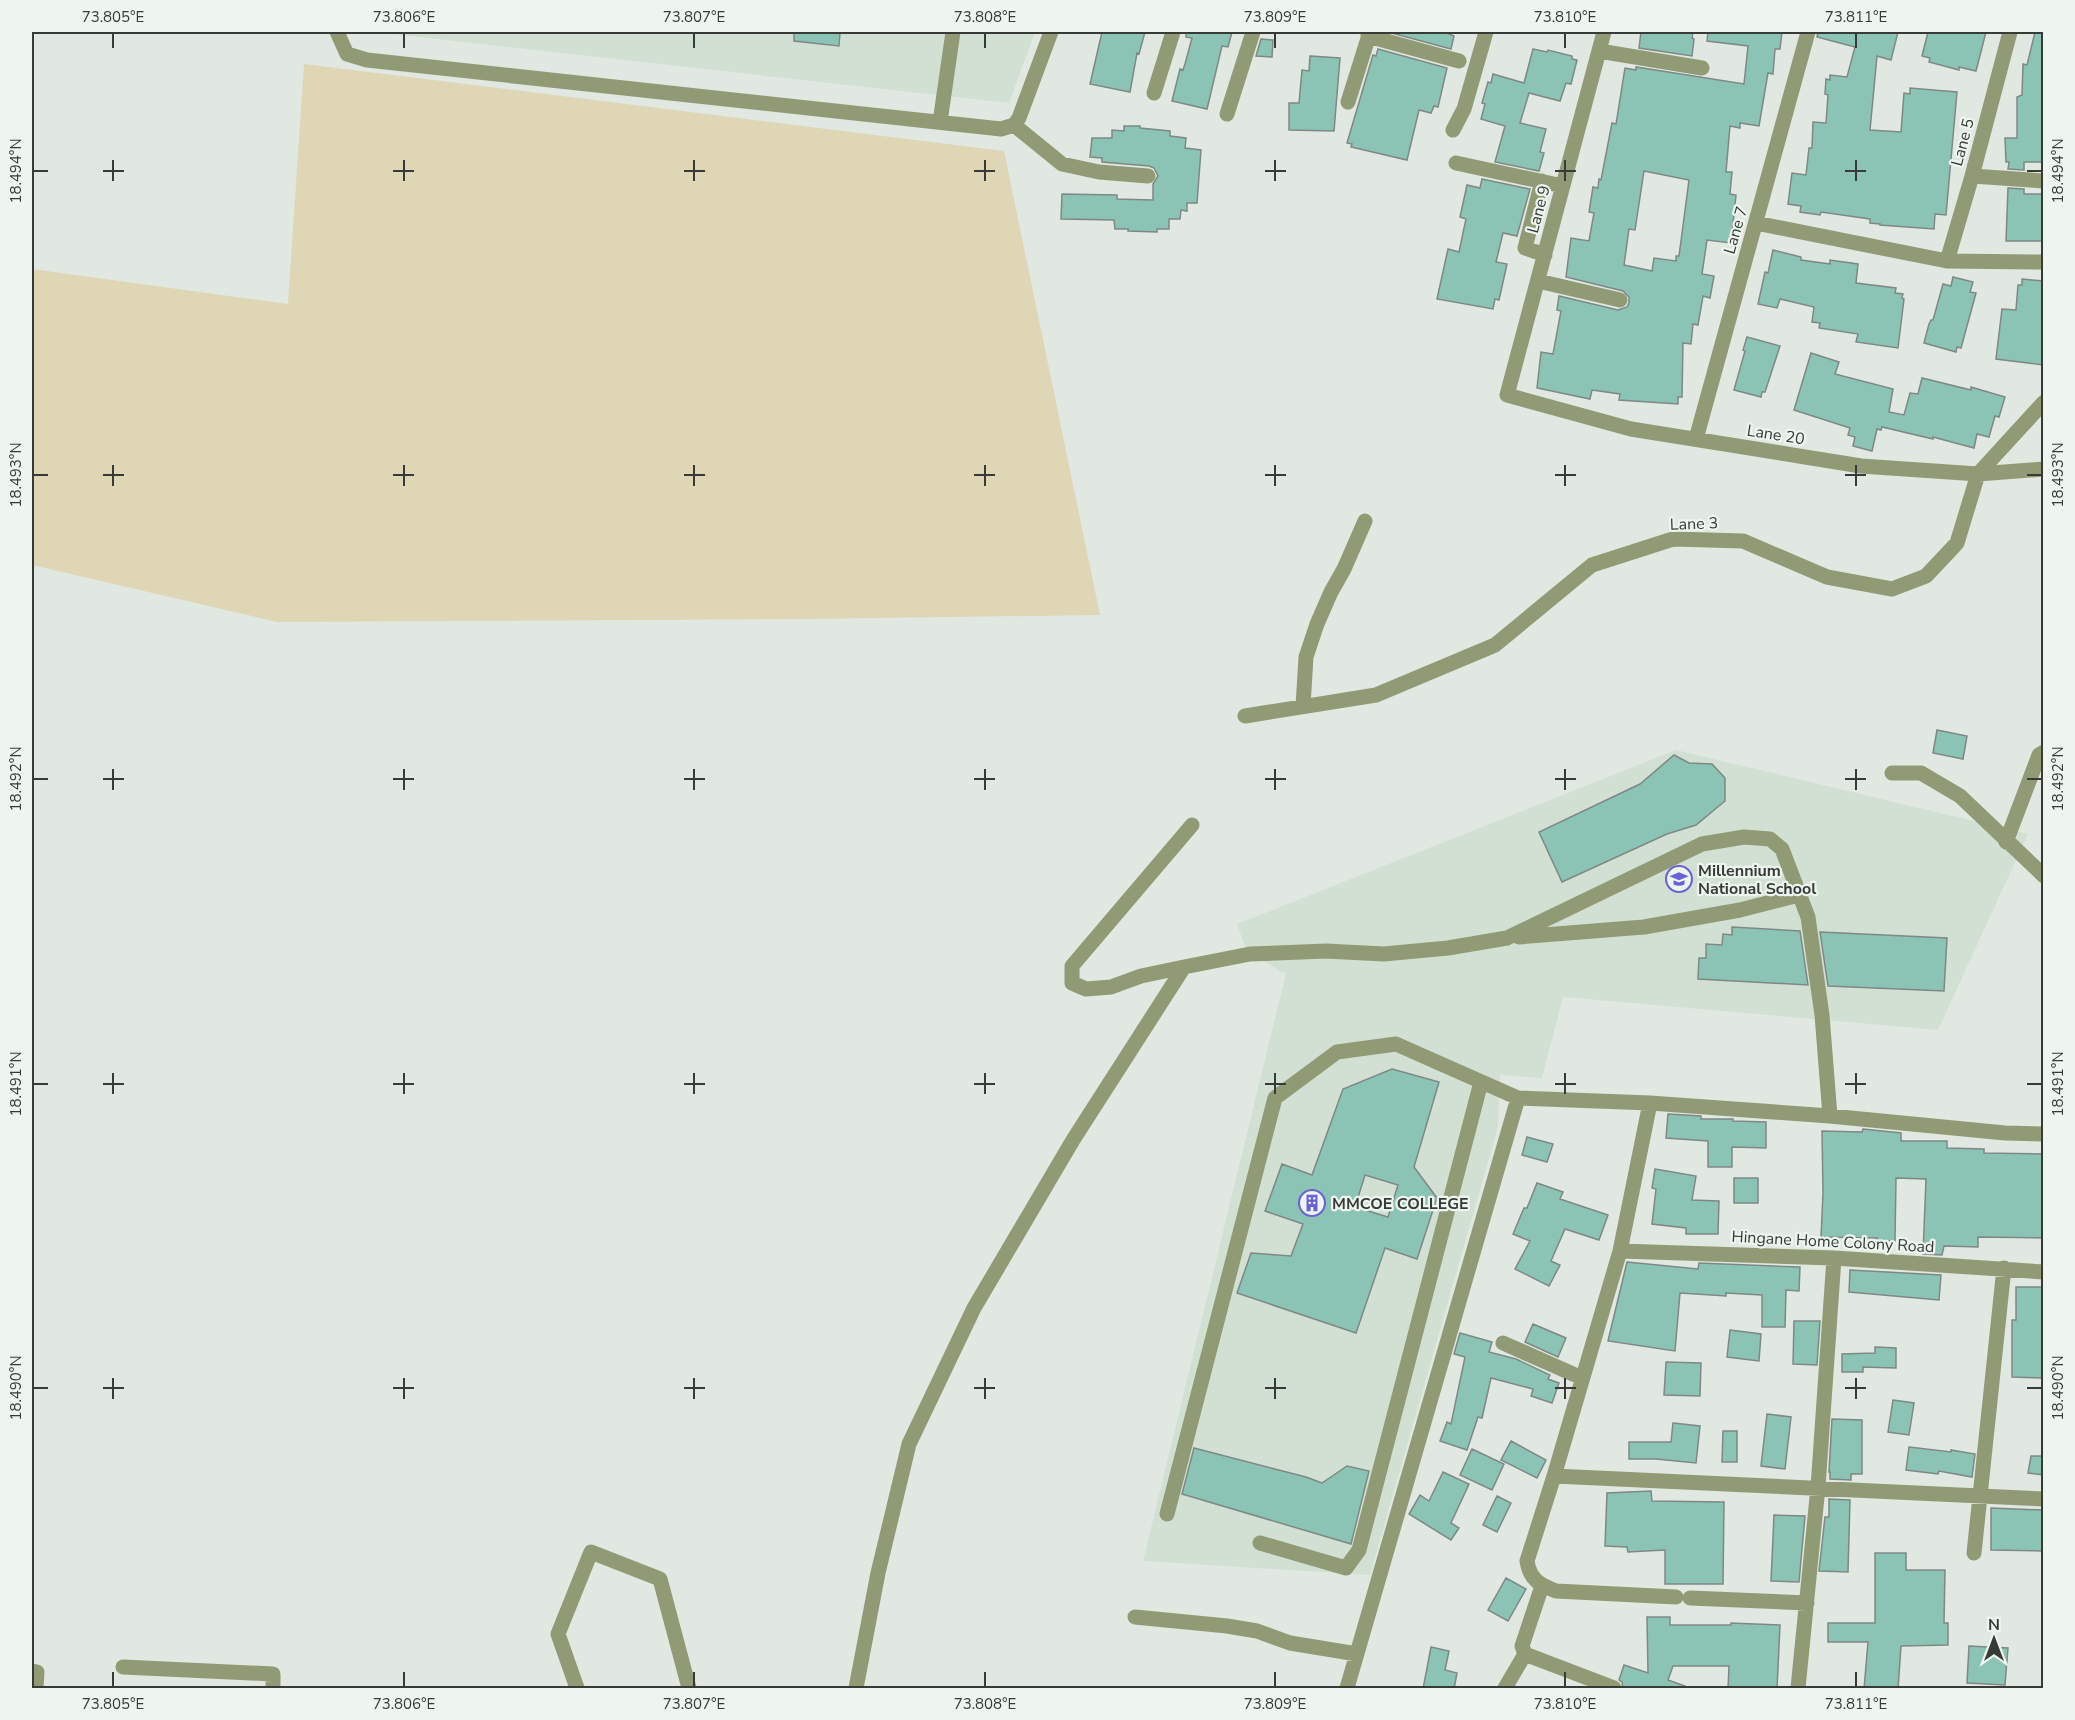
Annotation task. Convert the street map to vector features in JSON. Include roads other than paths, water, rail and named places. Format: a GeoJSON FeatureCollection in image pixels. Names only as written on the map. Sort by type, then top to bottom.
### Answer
{"type":"FeatureCollection","features":[{"type":"Feature","properties":{"kind":"street"},"geometry":{"type":"LineString","coordinates":[[338,32],[347,54],[366,60],[1001,129],[1014,125],[1019,118],[1051,32]]}},
{"type":"Feature","properties":{"kind":"street"},"geometry":{"type":"LineString","coordinates":[[940,122],[953,32]]}},
{"type":"Feature","properties":{"kind":"street"},"geometry":{"type":"LineString","coordinates":[[1154,93],[1173,32]]}},
{"type":"Feature","properties":{"kind":"street"},"geometry":{"type":"LineString","coordinates":[[1227,114],[1253,32]]}},
{"type":"Feature","properties":{"kind":"street"},"geometry":{"type":"LineString","coordinates":[[1453,130],[1464,109],[1486,32]]}},
{"type":"Feature","properties":{"kind":"street","name":"Lane 9"},"geometry":{"type":"LineString","coordinates":[[1507,395],[1604,32]]}},
{"type":"Feature","properties":{"kind":"street","name":"Lane 7"},"geometry":{"type":"LineString","coordinates":[[1696,439],[1808,32]]}},
{"type":"Feature","properties":{"kind":"street","name":"Lane 5"},"geometry":{"type":"LineString","coordinates":[[1947,261],[2010,32]]}},
{"type":"Feature","properties":{"kind":"street"},"geometry":{"type":"LineString","coordinates":[[1348,102],[1369,34],[1459,61]]}},
{"type":"Feature","properties":{"kind":"street"},"geometry":{"type":"LineString","coordinates":[[1599,51],[1702,68]]}},
{"type":"Feature","properties":{"kind":"street"},"geometry":{"type":"LineString","coordinates":[[1014,125],[1062,164],[1099,172],[1148,176]]}},
{"type":"Feature","properties":{"kind":"street"},"geometry":{"type":"LineString","coordinates":[[1456,163],[1563,186]]}},
{"type":"Feature","properties":{"kind":"street"},"geometry":{"type":"LineString","coordinates":[[1972,176],[2043,181]]}},
{"type":"Feature","properties":{"kind":"street"},"geometry":{"type":"LineString","coordinates":[[1542,181],[1525,248],[1545,255]]}},
{"type":"Feature","properties":{"kind":"street"},"geometry":{"type":"LineString","coordinates":[[1756,223],[1947,261],[2043,262]]}},
{"type":"Feature","properties":{"kind":"street"},"geometry":{"type":"LineString","coordinates":[[1538,282],[1620,300]]}},
{"type":"Feature","properties":{"kind":"street","name":"Lane 20"},"geometry":{"type":"LineString","coordinates":[[1507,395],[1630,429],[1861,466],[1978,474],[2043,470]]}},
{"type":"Feature","properties":{"kind":"street","name":"Lane 3"},"geometry":{"type":"LineString","coordinates":[[1245,716],[1376,694],[1495,645],[1592,565],[1673,539],[1743,541],[1827,577],[1892,589],[1926,576],[1957,543],[1978,474],[2043,402]]}},
{"type":"Feature","properties":{"kind":"street"},"geometry":{"type":"LineString","coordinates":[[1304,706],[1306,657],[1331,592],[1365,521]]}},
{"type":"Feature","properties":{"kind":"street"},"geometry":{"type":"LineString","coordinates":[[2006,842],[2039,755],[2043,752]]}},
{"type":"Feature","properties":{"kind":"street"},"geometry":{"type":"LineString","coordinates":[[1892,773],[1921,773],[1960,796],[2043,876]]}},
{"type":"Feature","properties":{"kind":"street"},"geometry":{"type":"LineString","coordinates":[[1192,825],[1072,966],[1072,982],[1086,989],[1111,987],[1141,976],[1250,954],[1326,951],[1384,954],[1448,948],[1507,938],[1644,927],[1740,910],[1799,896]]}},
{"type":"Feature","properties":{"kind":"street"},"geometry":{"type":"LineString","coordinates":[[1507,938],[1702,844],[1744,837],[1770,839],[1782,849],[1808,917],[1820,1004],[1830,1116]]}},
{"type":"Feature","properties":{"kind":"street"},"geometry":{"type":"LineString","coordinates":[[856,1689],[878,1573],[909,1444],[974,1308],[1073,1140],[1184,967]]}},
{"type":"Feature","properties":{"kind":"street"},"geometry":{"type":"LineString","coordinates":[[1167,1514],[1275,1098],[1337,1052],[1396,1044],[1518,1098],[1650,1103],[1830,1116],[2005,1133],[2043,1134]]}},
{"type":"Feature","properties":{"kind":"street"},"geometry":{"type":"LineString","coordinates":[[1260,1543],[1346,1568],[1359,1550],[1481,1082]]}},
{"type":"Feature","properties":{"kind":"street"},"geometry":{"type":"LineString","coordinates":[[1347,1689],[1518,1098]]}},
{"type":"Feature","properties":{"kind":"street"},"geometry":{"type":"LineString","coordinates":[[1650,1103],[1620,1251],[1527,1561],[1528,1570],[1534,1580],[1556,1591],[1806,1603]]}},
{"type":"Feature","properties":{"kind":"street","name":"Hingane Home Colony Road"},"geometry":{"type":"LineString","coordinates":[[1620,1251],[1834,1258],[2043,1272]]}},
{"type":"Feature","properties":{"kind":"street"},"geometry":{"type":"LineString","coordinates":[[1798,1689],[1818,1487],[1834,1258]]}},
{"type":"Feature","properties":{"kind":"street"},"geometry":{"type":"LineString","coordinates":[[1974,1553],[2004,1268]]}},
{"type":"Feature","properties":{"kind":"street"},"geometry":{"type":"LineString","coordinates":[[1503,1343],[1582,1378]]}},
{"type":"Feature","properties":{"kind":"street"},"geometry":{"type":"LineString","coordinates":[[1554,1476],[2043,1499]]}},
{"type":"Feature","properties":{"kind":"street"},"geometry":{"type":"LineString","coordinates":[[577,1689],[558,1634],[591,1552],[660,1580],[689,1689]]}},
{"type":"Feature","properties":{"kind":"street"},"geometry":{"type":"LineString","coordinates":[[1505,1689],[1524,1654],[1522,1646],[1542,1586]]}},
{"type":"Feature","properties":{"kind":"street"},"geometry":{"type":"LineString","coordinates":[[1135,1617],[1257,1631],[1290,1643],[1357,1654]]}},
{"type":"Feature","properties":{"kind":"street"},"geometry":{"type":"LineString","coordinates":[[1524,1654],[1614,1689]]}},
{"type":"Feature","properties":{"kind":"street"},"geometry":{"type":"LineString","coordinates":[[123,1667],[273,1674],[273,1689]]}},
{"type":"Feature","properties":{"kind":"street"},"geometry":{"type":"LineString","coordinates":[[32,1671],[38,1672],[36,1689]]}},
{"type":"Feature","properties":{"kind":"place","name":"Millennium National School"},"geometry":{"type":"Point","coordinates":[1679,879]}},
{"type":"Feature","properties":{"kind":"place","name":"MMCOE COLLEGE"},"geometry":{"type":"Point","coordinates":[1312,1203]}}]}
